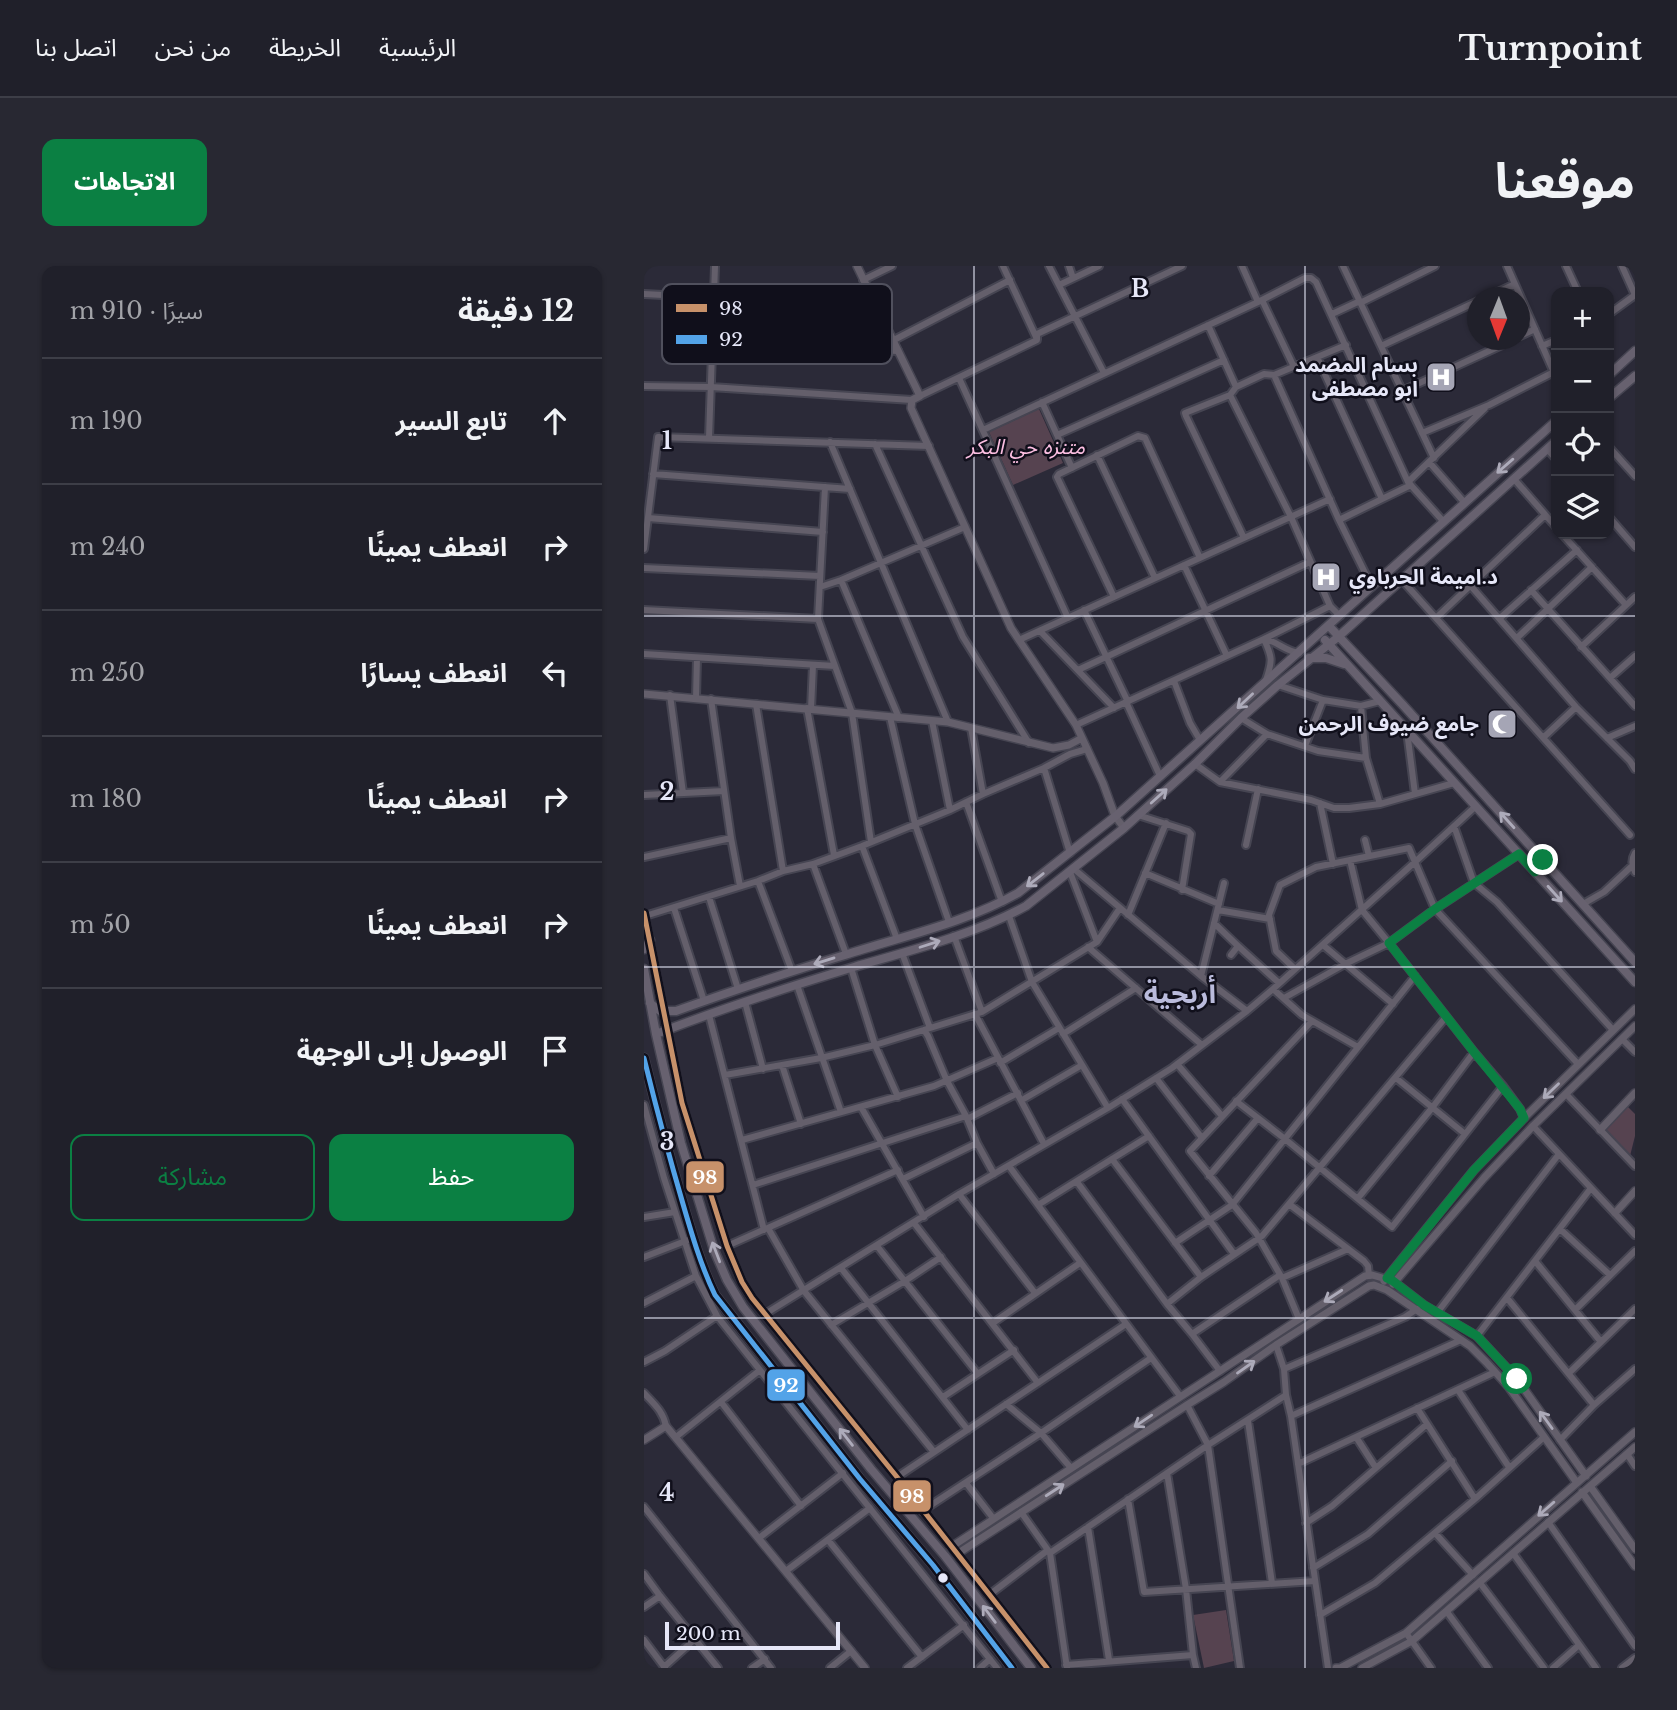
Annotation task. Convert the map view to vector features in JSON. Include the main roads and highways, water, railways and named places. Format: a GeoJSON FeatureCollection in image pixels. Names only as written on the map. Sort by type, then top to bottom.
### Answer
{"type":"FeatureCollection","features":[{"type":"Feature","properties":{"kind":"main road"},"geometry":{"type":"LineString","coordinates":[[1614,370],[1635,351]]}},
{"type":"Feature","properties":{"kind":"main road"},"geometry":{"type":"LineString","coordinates":[[1614,394],[1635,376]]}},
{"type":"Feature","properties":{"kind":"main road"},"geometry":{"type":"LineString","coordinates":[[650,1003],[664,1012],[676,1011],[949,922],[1018,894],[1115,816],[1551,425]]}},
{"type":"Feature","properties":{"kind":"main road"},"geometry":{"type":"LineString","coordinates":[[656,1034],[745,1002],[954,936],[1009,916],[1026,906],[1124,828],[1241,718],[1338,637],[1551,445]]}},
{"type":"Feature","properties":{"kind":"main road"},"geometry":{"type":"LineString","coordinates":[[1443,521],[1446,538]]}},
{"type":"Feature","properties":{"kind":"main road"},"geometry":{"type":"LineString","coordinates":[[1355,654],[1349,644],[1348,635],[1358,618]]}},
{"type":"Feature","properties":{"kind":"main road"},"geometry":{"type":"LineString","coordinates":[[1329,626],[1635,962]]}},
{"type":"Feature","properties":{"kind":"main road"},"geometry":{"type":"LineString","coordinates":[[1320,634],[1635,982]]}},
{"type":"Feature","properties":{"kind":"main road"},"geometry":{"type":"LineString","coordinates":[[1310,658],[1326,658],[1350,667]]}},
{"type":"Feature","properties":{"kind":"main road"},"geometry":{"type":"LineString","coordinates":[[1367,686],[1377,677]]}},
{"type":"Feature","properties":{"kind":"main road"},"geometry":{"type":"LineString","coordinates":[[1516,851],[1523,849],[1526,843],[1524,839]]}},
{"type":"Feature","properties":{"kind":"main road"},"geometry":{"type":"LineString","coordinates":[[1535,872],[1535,862],[1545,862]]}},
{"type":"Feature","properties":{"kind":"main road"},"geometry":{"type":"LineString","coordinates":[[644,950],[650,940]]}},
{"type":"Feature","properties":{"kind":"main road"},"geometry":{"type":"LineString","coordinates":[[644,969],[681,1143],[707,1230],[727,1280],[743,1307],[871,1469],[945,1556],[1031,1668]]}},
{"type":"Feature","properties":{"kind":"main road"},"geometry":{"type":"LineString","coordinates":[[695,1004],[699,1018]]}},
{"type":"Feature","properties":{"kind":"main road"},"geometry":{"type":"LineString","coordinates":[[644,1058],[689,1240],[715,1296],[860,1479],[933,1565],[1012,1668]]}},
{"type":"Feature","properties":{"kind":"place","name":"بسام المضمد ابو مصطفى"},"geometry":{"type":"Point","coordinates":[1441,377]}},
{"type":"Feature","properties":{"kind":"place","name":"د.اميمة الحرباوي"},"geometry":{"type":"Point","coordinates":[1326,577]}},
{"type":"Feature","properties":{"kind":"place","name":"جامع ضيوف الرحمن"},"geometry":{"type":"Point","coordinates":[1502,724]}},
{"type":"Feature","properties":{"kind":"district","name":"أربجية"},"geometry":{"type":"Point","coordinates":[1180,993]}},
{"type":"Feature","properties":{"kind":"park label","name":"متنزه حي البكر"},"geometry":{"type":"Point","coordinates":[1026,447]}}]}
